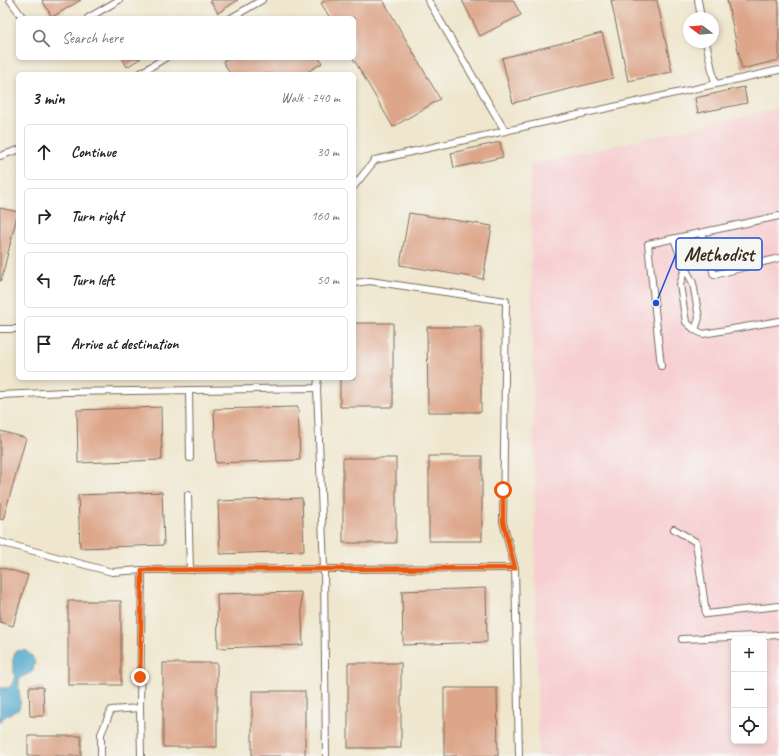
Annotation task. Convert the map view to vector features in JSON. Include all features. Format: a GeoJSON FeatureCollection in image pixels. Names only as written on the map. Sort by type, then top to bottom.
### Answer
{"type":"FeatureCollection","features":[{"type":"Feature","properties":{"kind":"lane"},"geometry":{"type":"LineString","coordinates":[[10,0],[22,16]]}},
{"type":"Feature","properties":{"kind":"lane"},"geometry":{"type":"LineString","coordinates":[[91,16],[119,0]]}},
{"type":"Feature","properties":{"kind":"lane"},"geometry":{"type":"LineString","coordinates":[[234,16],[262,0]]}},
{"type":"Feature","properties":{"kind":"lane"},"geometry":{"type":"LineString","coordinates":[[428,0],[505,131]]}},
{"type":"Feature","properties":{"kind":"lane"},"geometry":{"type":"LineString","coordinates":[[698,0],[700,12]]}},
{"type":"Feature","properties":{"kind":"lane"},"geometry":{"type":"LineString","coordinates":[[707,48],[715,84]]}},
{"type":"Feature","properties":{"kind":"lane"},"geometry":{"type":"LineString","coordinates":[[142,72],[161,60]]}},
{"type":"Feature","properties":{"kind":"lane"},"geometry":{"type":"LineString","coordinates":[[356,184],[376,160],[779,70]]}},
{"type":"Feature","properties":{"kind":"lane"},"geometry":{"type":"LineString","coordinates":[[0,156],[16,151]]}},
{"type":"Feature","properties":{"kind":"lane"},"geometry":{"type":"LineString","coordinates":[[661,366],[648,244],[779,216]]}},
{"type":"Feature","properties":{"kind":"lane"},"geometry":{"type":"LineString","coordinates":[[701,233],[714,275],[779,258]]}},
{"type":"Feature","properties":{"kind":"lane"},"geometry":{"type":"LineString","coordinates":[[674,239],[685,268],[693,283],[698,318],[695,330]]}},
{"type":"Feature","properties":{"kind":"lane"},"geometry":{"type":"LineString","coordinates":[[685,268],[680,285],[686,322],[695,330],[703,334],[779,321]]}},
{"type":"Feature","properties":{"kind":"lane"},"geometry":{"type":"LineString","coordinates":[[356,283],[370,281],[506,301],[503,522],[515,568],[519,756]]}},
{"type":"Feature","properties":{"kind":"lane"},"geometry":{"type":"LineString","coordinates":[[0,329],[16,329]]}},
{"type":"Feature","properties":{"kind":"lane"},"geometry":{"type":"LineString","coordinates":[[318,380],[324,569],[326,756]]}},
{"type":"Feature","properties":{"kind":"lane"},"geometry":{"type":"LineString","coordinates":[[0,394],[317,388]]}},
{"type":"Feature","properties":{"kind":"lane"},"geometry":{"type":"LineString","coordinates":[[189,390],[190,458]]}},
{"type":"Feature","properties":{"kind":"lane"},"geometry":{"type":"LineString","coordinates":[[188,495],[190,570]]}},
{"type":"Feature","properties":{"kind":"lane"},"geometry":{"type":"LineString","coordinates":[[674,530],[696,542],[706,614],[779,606]]}},
{"type":"Feature","properties":{"kind":"lane"},"geometry":{"type":"LineString","coordinates":[[0,542],[112,572],[142,570],[515,568]]}},
{"type":"Feature","properties":{"kind":"lane"},"geometry":{"type":"LineString","coordinates":[[141,756],[140,708],[142,570]]}},
{"type":"Feature","properties":{"kind":"lane"},"geometry":{"type":"LineString","coordinates":[[682,639],[779,635]]}},
{"type":"Feature","properties":{"kind":"lane"},"geometry":{"type":"LineString","coordinates":[[101,756],[102,734],[111,710],[140,708]]}},
{"type":"Feature","properties":{"kind":"shaded area"},"geometry":{"type":"Polygon","coordinates":[[[779,108],[779,756],[538,756],[530,165],[779,108]]]}},
{"type":"Feature","properties":{"kind":"water"},"geometry":{"type":"Polygon","coordinates":[[[25,650],[32,656],[35,663],[32,672],[20,678],[19,709],[4,717],[0,722],[0,689],[9,688],[14,681],[13,659],[16,651],[25,650]]]}},
{"type":"Feature","properties":{"kind":"building"},"geometry":{"type":"Polygon","coordinates":[[[42,0],[81,0],[54,16],[51,16],[42,0]]]}},
{"type":"Feature","properties":{"kind":"building"},"geometry":{"type":"Polygon","coordinates":[[[210,0],[238,0],[218,13],[210,0]]]}},
{"type":"Feature","properties":{"kind":"building"},"geometry":{"type":"Polygon","coordinates":[[[327,0],[383,0],[440,99],[393,127],[354,60],[356,60],[356,16],[329,16],[321,3],[327,0]]]}},
{"type":"Feature","properties":{"kind":"building"},"geometry":{"type":"Polygon","coordinates":[[[462,0],[513,0],[521,15],[480,36],[462,0]]]}},
{"type":"Feature","properties":{"kind":"building"},"geometry":{"type":"Polygon","coordinates":[[[611,0],[657,0],[672,72],[628,81],[611,0]]]}},
{"type":"Feature","properties":{"kind":"building"},"geometry":{"type":"Polygon","coordinates":[[[727,0],[778,0],[779,60],[742,69],[727,0]]]}},
{"type":"Feature","properties":{"kind":"building"},"geometry":{"type":"Polygon","coordinates":[[[602,33],[613,78],[513,103],[502,58],[602,33]]]}},
{"type":"Feature","properties":{"kind":"building"},"geometry":{"type":"Polygon","coordinates":[[[123,60],[138,60],[127,67],[123,60]]]}},
{"type":"Feature","properties":{"kind":"building"},"geometry":{"type":"Polygon","coordinates":[[[320,60],[322,63],[307,72],[229,72],[223,61],[320,60]]]}},
{"type":"Feature","properties":{"kind":"building"},"geometry":{"type":"Polygon","coordinates":[[[744,87],[747,103],[698,113],[695,98],[744,87]]]}},
{"type":"Feature","properties":{"kind":"building"},"geometry":{"type":"Polygon","coordinates":[[[500,142],[503,157],[454,168],[451,153],[500,142]]]}},
{"type":"Feature","properties":{"kind":"building"},"geometry":{"type":"Polygon","coordinates":[[[0,208],[16,212],[16,220],[0,281],[0,208]]]}},
{"type":"Feature","properties":{"kind":"building"},"geometry":{"type":"Polygon","coordinates":[[[409,213],[492,226],[483,279],[400,265],[409,213]]]}},
{"type":"Feature","properties":{"kind":"building"},"geometry":{"type":"Polygon","coordinates":[[[356,323],[393,323],[393,407],[340,407],[340,380],[356,380],[356,323]]]}},
{"type":"Feature","properties":{"kind":"building"},"geometry":{"type":"Polygon","coordinates":[[[427,327],[481,327],[481,412],[428,412],[427,327]]]}},
{"type":"Feature","properties":{"kind":"building"},"geometry":{"type":"Polygon","coordinates":[[[161,407],[162,460],[78,463],[77,410],[161,407]]]}},
{"type":"Feature","properties":{"kind":"building"},"geometry":{"type":"Polygon","coordinates":[[[298,407],[300,460],[216,463],[214,409],[298,407]]]}},
{"type":"Feature","properties":{"kind":"building"},"geometry":{"type":"Polygon","coordinates":[[[0,431],[26,438],[3,520],[0,519],[0,431]]]}},
{"type":"Feature","properties":{"kind":"building"},"geometry":{"type":"Polygon","coordinates":[[[429,456],[482,456],[482,541],[429,541],[429,456]]]}},
{"type":"Feature","properties":{"kind":"building"},"geometry":{"type":"Polygon","coordinates":[[[343,458],[396,458],[396,543],[343,543],[343,458]]]}},
{"type":"Feature","properties":{"kind":"building"},"geometry":{"type":"Polygon","coordinates":[[[162,492],[164,545],[80,548],[78,495],[162,492]]]}},
{"type":"Feature","properties":{"kind":"building"},"geometry":{"type":"Polygon","coordinates":[[[302,498],[304,551],[220,554],[218,501],[302,498]]]}},
{"type":"Feature","properties":{"kind":"building"},"geometry":{"type":"Polygon","coordinates":[[[0,567],[28,575],[13,626],[0,622],[0,567]]]}},
{"type":"Feature","properties":{"kind":"building"},"geometry":{"type":"Polygon","coordinates":[[[486,588],[487,642],[403,645],[402,591],[486,588]]]}},
{"type":"Feature","properties":{"kind":"building"},"geometry":{"type":"Polygon","coordinates":[[[301,592],[303,645],[218,648],[217,594],[301,592]]]}},
{"type":"Feature","properties":{"kind":"building"},"geometry":{"type":"Polygon","coordinates":[[[68,601],[121,601],[121,685],[68,685],[68,601]]]}},
{"type":"Feature","properties":{"kind":"building"},"geometry":{"type":"Polygon","coordinates":[[[163,663],[217,663],[217,747],[163,747],[163,663]]]}},
{"type":"Feature","properties":{"kind":"building"},"geometry":{"type":"Polygon","coordinates":[[[348,663],[401,663],[401,748],[348,748],[348,663]]]}},
{"type":"Feature","properties":{"kind":"building"},"geometry":{"type":"Polygon","coordinates":[[[29,687],[43,687],[44,716],[30,716],[29,687]]]}},
{"type":"Feature","properties":{"kind":"building"},"geometry":{"type":"Polygon","coordinates":[[[444,688],[497,688],[498,756],[444,756],[444,688]]]}},
{"type":"Feature","properties":{"kind":"building"},"geometry":{"type":"Polygon","coordinates":[[[252,691],[305,691],[305,756],[252,756],[252,691]]]}},
{"type":"Feature","properties":{"kind":"building"},"geometry":{"type":"Polygon","coordinates":[[[28,736],[81,736],[81,756],[28,756],[28,736]]]}},
{"type":"Feature","properties":{"kind":"place","name":"Methodist"},"geometry":{"type":"Point","coordinates":[656,303]}},
{"type":"Feature","properties":{"kind":"route"},"geometry":{"type":"LineString","coordinates":[[140,677],[142,570],[515,568],[503,522],[503,490]]}}]}
